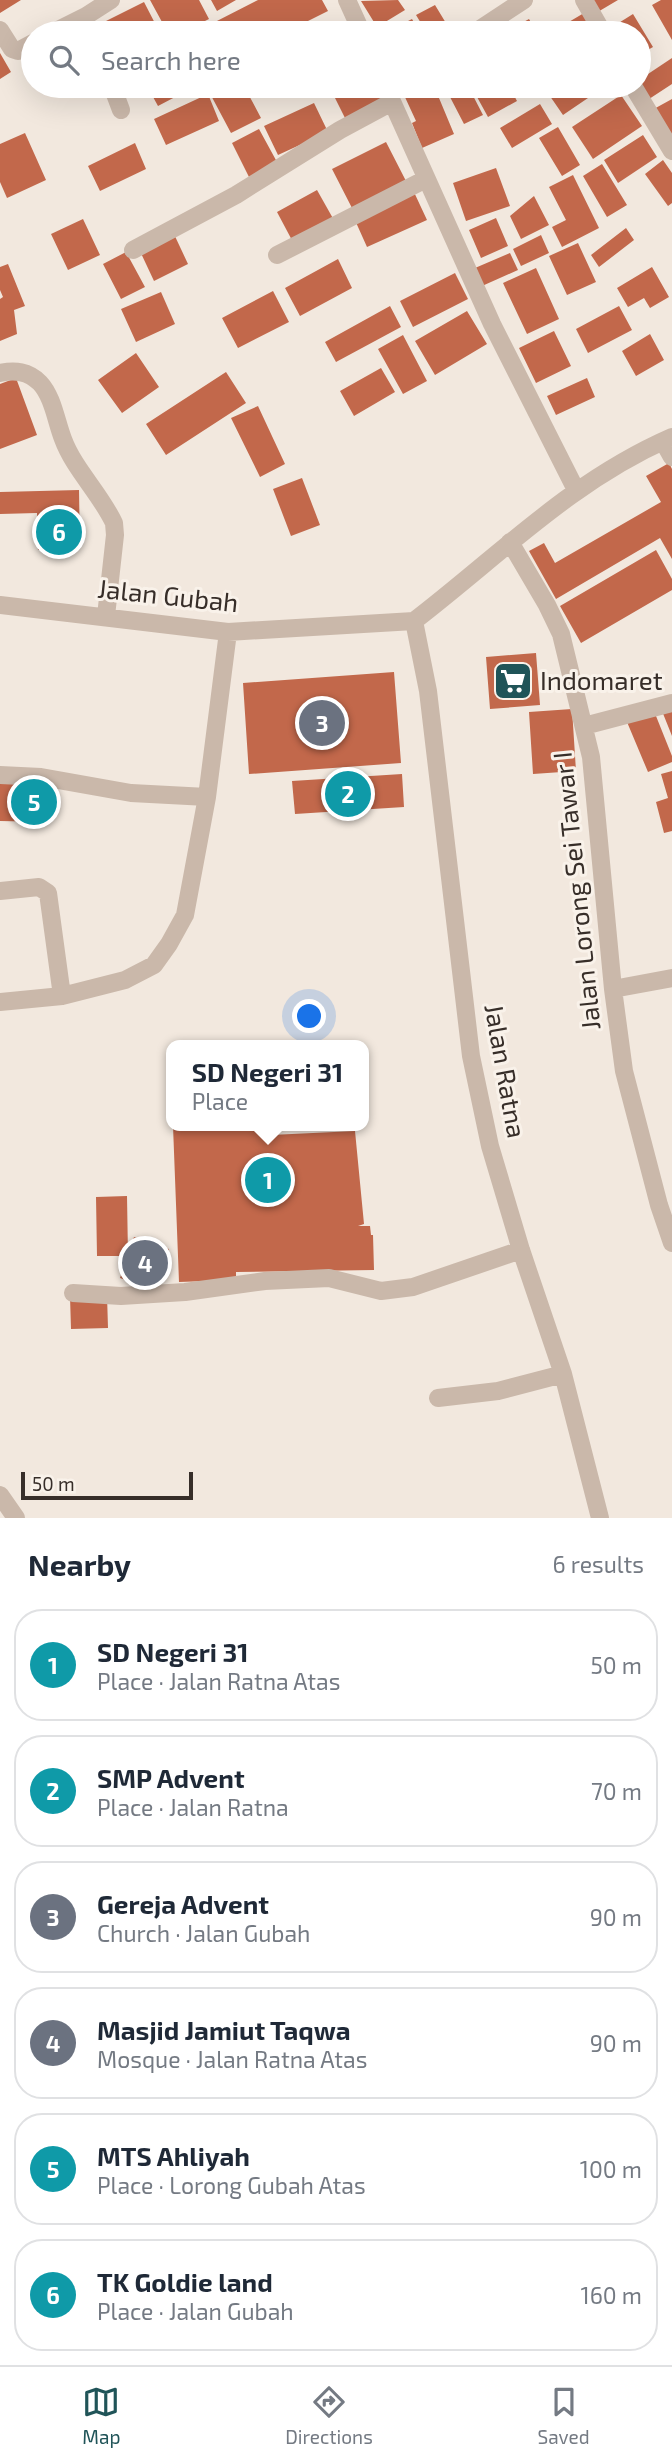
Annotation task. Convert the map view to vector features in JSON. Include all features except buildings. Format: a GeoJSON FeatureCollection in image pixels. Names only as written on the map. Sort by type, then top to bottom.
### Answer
{"type":"FeatureCollection","features":[{"type":"Feature","properties":{"kind":"street"},"geometry":{"type":"LineString","coordinates":[[91,21],[111,0]]}},
{"type":"Feature","properties":{"kind":"street"},"geometry":{"type":"LineString","coordinates":[[347,0],[357,21]]}},
{"type":"Feature","properties":{"kind":"street"},"geometry":{"type":"LineString","coordinates":[[492,21],[524,0]]}},
{"type":"Feature","properties":{"kind":"street"},"geometry":{"type":"LineString","coordinates":[[584,0],[596,21]]}},
{"type":"Feature","properties":{"kind":"street"},"geometry":{"type":"LineString","coordinates":[[0,30],[12,48],[21,49]]}},
{"type":"Feature","properties":{"kind":"street"},"geometry":{"type":"LineString","coordinates":[[116,98],[121,110]]}},
{"type":"Feature","properties":{"kind":"street"},"geometry":{"type":"LineString","coordinates":[[133,250],[236,195],[340,130],[381,98]]}},
{"type":"Feature","properties":{"kind":"street"},"geometry":{"type":"LineString","coordinates":[[393,98],[426,179],[492,324],[576,490]]}},
{"type":"Feature","properties":{"kind":"street"},"geometry":{"type":"LineString","coordinates":[[641,98],[672,152]]}},
{"type":"Feature","properties":{"kind":"street"},"geometry":{"type":"LineString","coordinates":[[277,256],[426,179]]}},
{"type":"Feature","properties":{"kind":"street"},"geometry":{"type":"LineString","coordinates":[[0,373],[16,370],[41,384],[52,406],[63,441],[114,523],[106,616]]}},
{"type":"Feature","properties":{"kind":"street"},"geometry":{"type":"LineString","coordinates":[[414,621],[576,490],[639,452],[668,439],[672,457]]}},
{"type":"Feature","properties":{"kind":"street","name":"Jalan Lorong Sei Tawar I"},"geometry":{"type":"LineString","coordinates":[[510,542],[561,634],[584,726],[594,776],[613,989],[624,1070],[665,1203],[672,1243]]}},
{"type":"Feature","properties":{"kind":"street","name":"Jalan Gubah"},"geometry":{"type":"LineString","coordinates":[[0,605],[228,632],[414,621]]}},
{"type":"Feature","properties":{"kind":"street","name":"Jalan Ratna"},"geometry":{"type":"LineString","coordinates":[[414,621],[428,691],[471,1056],[491,1146],[563,1374],[600,1518]]}},
{"type":"Feature","properties":{"kind":"street"},"geometry":{"type":"LineString","coordinates":[[0,1002],[62,996],[125,980],[154,965],[185,915],[207,797],[228,632]]}},
{"type":"Feature","properties":{"kind":"street"},"geometry":{"type":"LineString","coordinates":[[584,726],[672,703]]}},
{"type":"Feature","properties":{"kind":"street"},"geometry":{"type":"LineString","coordinates":[[0,775],[74,782],[131,793],[207,797]]}},
{"type":"Feature","properties":{"kind":"street"},"geometry":{"type":"LineString","coordinates":[[0,891],[39,887],[48,893],[62,996]]}},
{"type":"Feature","properties":{"kind":"street"},"geometry":{"type":"LineString","coordinates":[[613,989],[672,978]]}},
{"type":"Feature","properties":{"kind":"street"},"geometry":{"type":"LineString","coordinates":[[74,1293],[121,1296],[185,1292],[265,1281],[329,1278],[381,1291],[413,1287],[522,1250]]}},
{"type":"Feature","properties":{"kind":"street"},"geometry":{"type":"LineString","coordinates":[[438,1398],[498,1391],[563,1374]]}},
{"type":"Feature","properties":{"kind":"street"},"geometry":{"type":"LineString","coordinates":[[0,1496],[16,1518]]}},
{"type":"Feature","properties":{"kind":"place","name":"TK Goldie land"},"geometry":{"type":"Point","coordinates":[59,532]}},
{"type":"Feature","properties":{"kind":"place","name":"Indomaret"},"geometry":{"type":"Point","coordinates":[513,681]}},
{"type":"Feature","properties":{"kind":"place","name":"Gereja Advent"},"geometry":{"type":"Point","coordinates":[322,723]}},
{"type":"Feature","properties":{"kind":"place","name":"SMP Advent"},"geometry":{"type":"Point","coordinates":[348,794]}},
{"type":"Feature","properties":{"kind":"place","name":"MTS Ahliyah"},"geometry":{"type":"Point","coordinates":[34,802]}},
{"type":"Feature","properties":{"kind":"place","name":"SD Negeri 31"},"geometry":{"type":"Point","coordinates":[268,1180]}},
{"type":"Feature","properties":{"kind":"place","name":"Masjid Jamiut Taqwa"},"geometry":{"type":"Point","coordinates":[145,1263]}}]}
